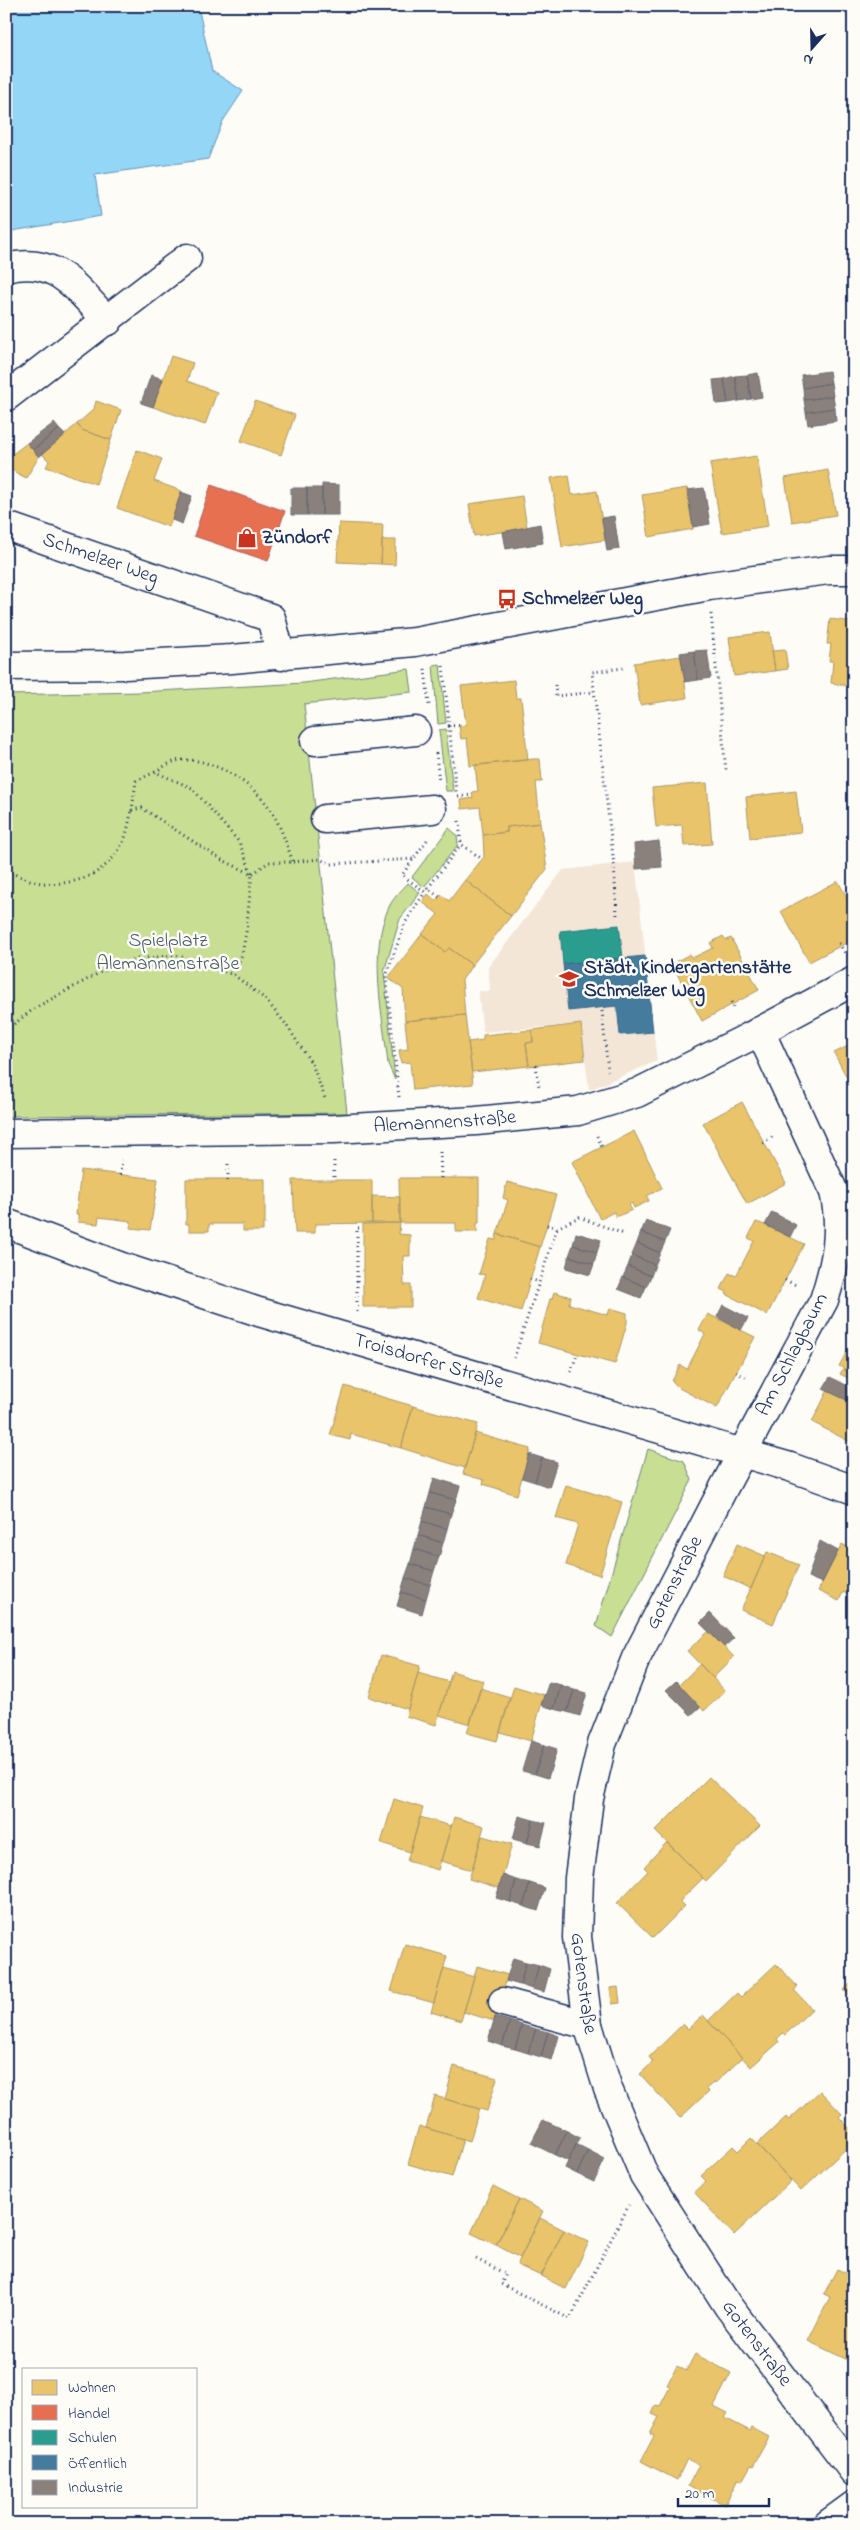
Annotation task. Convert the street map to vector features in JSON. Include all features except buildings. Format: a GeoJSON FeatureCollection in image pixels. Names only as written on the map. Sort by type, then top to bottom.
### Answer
{"type":"FeatureCollection","features":[{"type":"Feature","properties":{"kind":"street"},"geometry":{"type":"LineString","coordinates":[[6,397],[108,321],[188,258]]}},
{"type":"Feature","properties":{"kind":"street"},"geometry":{"type":"LineString","coordinates":[[6,268],[25,263],[46,266],[68,280],[108,321]]}},
{"type":"Feature","properties":{"kind":"street","name":"Schmelzer Weg"},"geometry":{"type":"LineString","coordinates":[[6,526],[271,618],[281,656]]}},
{"type":"Feature","properties":{"kind":"street"},"geometry":{"type":"LineString","coordinates":[[6,666],[125,665],[281,656],[415,642],[709,586],[829,570],[854,570]]}},
{"type":"Feature","properties":{"kind":"street"},"geometry":{"type":"LineString","coordinates":[[315,741],[428,729]]}},
{"type":"Feature","properties":{"kind":"street"},"geometry":{"type":"LineString","coordinates":[[325,819],[445,808]]}},
{"type":"Feature","properties":{"kind":"street","name":"Alemannenstraße"},"geometry":{"type":"LineString","coordinates":[[6,1133],[326,1130],[542,1116],[578,1110],[636,1093],[760,1031],[854,981]]}},
{"type":"Feature","properties":{"kind":"street","name":"Am Schlagbaum"},"geometry":{"type":"LineString","coordinates":[[742,1454],[824,1300],[834,1271],[839,1214],[834,1192],[760,1031]]}},
{"type":"Feature","properties":{"kind":"street","name":"Troisdorfer Straße"},"geometry":{"type":"LineString","coordinates":[[6,1223],[122,1267],[357,1341],[742,1454],[854,1490]]}},
{"type":"Feature","properties":{"kind":"street","name":"Gotenstraße"},"geometry":{"type":"LineString","coordinates":[[742,1454],[636,1658],[602,1744],[589,1799],[576,1909],[580,1977],[588,2026],[608,2089],[644,2175],[728,2306],[854,2472]]}},
{"type":"Feature","properties":{"kind":"street"},"geometry":{"type":"LineString","coordinates":[[503,2002],[588,2026]]}},
{"type":"Feature","properties":{"kind":"street"},"geometry":{"type":"LineString","coordinates":[[828,2524],[854,2505]]}},
{"type":"Feature","properties":{"kind":"path"},"geometry":{"type":"LineString","coordinates":[[709,586],[726,771]]}},
{"type":"Feature","properties":{"kind":"path"},"geometry":{"type":"LineString","coordinates":[[440,637],[449,725],[445,808]]}},
{"type":"Feature","properties":{"kind":"path"},"geometry":{"type":"LineString","coordinates":[[617,915],[614,865],[592,672],[622,668]]}},
{"type":"Feature","properties":{"kind":"path"},"geometry":{"type":"LineString","coordinates":[[555,685],[556,696],[594,692]]}},
{"type":"Feature","properties":{"kind":"path"},"geometry":{"type":"LineString","coordinates":[[428,729],[449,725],[463,725]]}},
{"type":"Feature","properties":{"kind":"path"},"geometry":{"type":"LineString","coordinates":[[6,871],[42,883],[76,882],[92,875],[109,862],[124,840],[132,810],[136,781],[176,761],[191,762],[230,772],[253,788],[268,806],[279,825],[293,862]]}},
{"type":"Feature","properties":{"kind":"path"},"geometry":{"type":"LineString","coordinates":[[155,772],[192,788],[239,842],[252,874],[246,933],[242,954],[234,975]]}},
{"type":"Feature","properties":{"kind":"path"},"geometry":{"type":"LineString","coordinates":[[132,810],[142,808],[220,859],[252,874]]}},
{"type":"Feature","properties":{"kind":"path"},"geometry":{"type":"LineString","coordinates":[[401,1125],[396,1057],[386,976],[404,923],[461,844],[459,816]]}},
{"type":"Feature","properties":{"kind":"path"},"geometry":{"type":"LineString","coordinates":[[461,844],[482,859]]}},
{"type":"Feature","properties":{"kind":"path"},"geometry":{"type":"LineString","coordinates":[[252,874],[269,862],[319,859],[331,864],[413,859],[402,875],[439,897]]}},
{"type":"Feature","properties":{"kind":"path"},"geometry":{"type":"LineString","coordinates":[[6,1030],[35,1008],[101,972],[138,959],[176,955],[234,975],[265,999],[285,1023],[312,1064],[326,1100],[326,1130]]}},
{"type":"Feature","properties":{"kind":"path"},"geometry":{"type":"LineString","coordinates":[[602,1011],[610,1101]]}},
{"type":"Feature","properties":{"kind":"path"},"geometry":{"type":"LineString","coordinates":[[440,1151],[441,1178]]}},
{"type":"Feature","properties":{"kind":"path"},"geometry":{"type":"LineString","coordinates":[[228,1154],[228,1180]]}},
{"type":"Feature","properties":{"kind":"path"},"geometry":{"type":"LineString","coordinates":[[547,1225],[557,1228],[579,1217],[624,1234]]}},
{"type":"Feature","properties":{"kind":"path"},"geometry":{"type":"LineString","coordinates":[[357,1341],[357,1228],[363,1228]]}},
{"type":"Feature","properties":{"kind":"path"},"geometry":{"type":"LineString","coordinates":[[505,1385],[557,1228]]}},
{"type":"Feature","properties":{"kind":"path"},"geometry":{"type":"LineString","coordinates":[[530,1279],[539,1282]]}},
{"type":"Feature","properties":{"kind":"path"},"geometry":{"type":"LineString","coordinates":[[476,2259],[506,2274],[501,2284],[570,2319],[644,2175]]}},
{"type":"Feature","properties":{"kind":"shaded area","name":"Städt. Kindergartenstätte Schmelzer Weg"},"geometry":{"type":"Polygon","coordinates":[[[635,862],[657,1061],[589,1090],[581,1024],[483,1032],[478,991],[490,991],[488,967],[563,870],[635,862]]]}},
{"type":"Feature","properties":{"kind":"green space"},"geometry":{"type":"Polygon","coordinates":[[[440,664],[446,723],[438,724],[433,665],[440,664]]]}},
{"type":"Feature","properties":{"kind":"green space","name":"Spielplatz Alemannenstraße"},"geometry":{"type":"Polygon","coordinates":[[[409,669],[412,692],[304,704],[347,1113],[6,1116],[6,695],[140,692],[304,683],[409,669]]]}},
{"type":"Feature","properties":{"kind":"green space"},"geometry":{"type":"Polygon","coordinates":[[[446,729],[453,791],[446,791],[439,730],[446,729]]]}},
{"type":"Feature","properties":{"kind":"green space"},"geometry":{"type":"Polygon","coordinates":[[[449,828],[457,835],[458,845],[424,887],[412,877],[449,828]]]}},
{"type":"Feature","properties":{"kind":"green space"},"geometry":{"type":"Polygon","coordinates":[[[408,883],[420,893],[400,919],[384,972],[395,1080],[388,1064],[381,1005],[378,964],[379,943],[389,907],[395,897],[408,883]]]}},
{"type":"Feature","properties":{"kind":"green space"},"geometry":{"type":"Polygon","coordinates":[[[648,1449],[684,1461],[692,1480],[612,1637],[596,1626],[648,1449]]]}},
{"type":"Feature","properties":{"kind":"water"},"geometry":{"type":"Polygon","coordinates":[[[24,6],[198,6],[212,71],[243,91],[223,121],[208,159],[95,175],[101,216],[6,232],[6,9],[24,6]]]}},
{"type":"Feature","properties":{"kind":"place","name":"Zündorf"},"geometry":{"type":"Point","coordinates":[247,538]}},
{"type":"Feature","properties":{"kind":"place","name":"Schmelzer Weg"},"geometry":{"type":"Point","coordinates":[507,599]}},
{"type":"Feature","properties":{"kind":"place","name":"Städt. Kindergartenstätte Schmelzer Weg"},"geometry":{"type":"Point","coordinates":[569,979]}}]}
